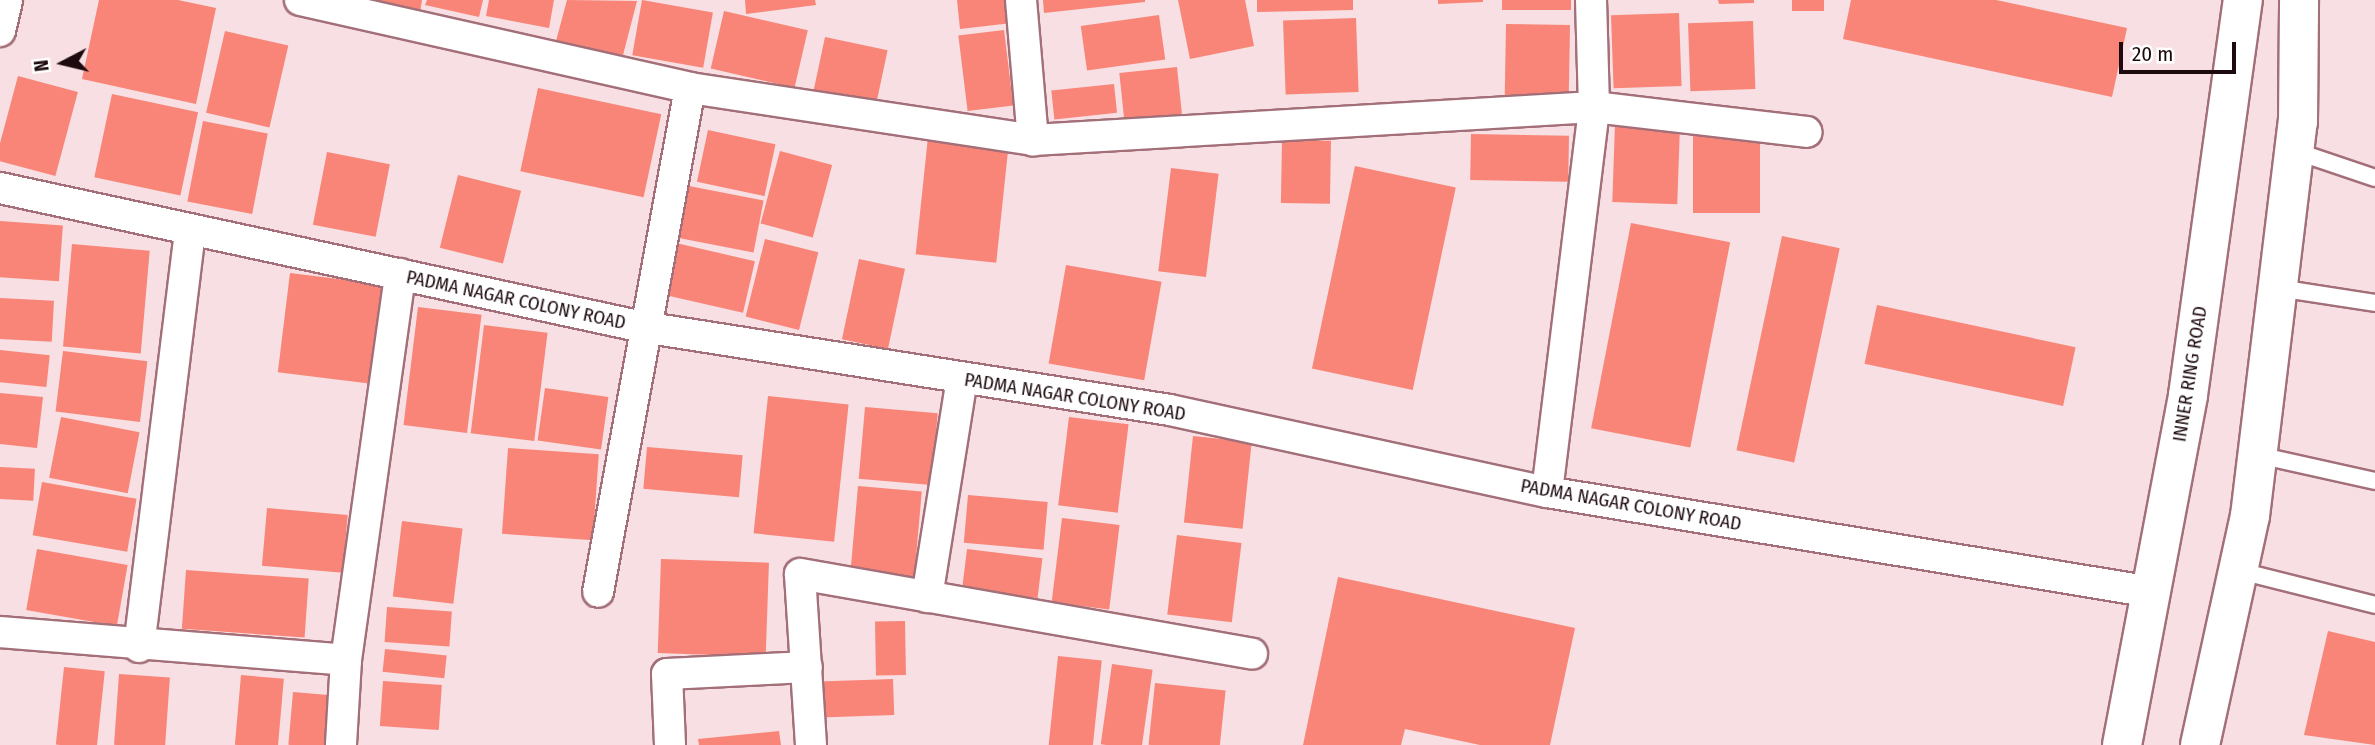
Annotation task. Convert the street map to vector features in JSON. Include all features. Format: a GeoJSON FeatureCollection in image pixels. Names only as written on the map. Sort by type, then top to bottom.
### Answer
{"type":"FeatureCollection","features":[{"type":"Feature","properties":{"kind":"highway","name":"INNER RING ROAD"},"geometry":{"type":"LineString","coordinates":[[2122,745],[2188,395],[2243,0]]}},
{"type":"Feature","properties":{"kind":"highway"},"geometry":{"type":"LineString","coordinates":[[2200,745],[2240,571],[2258,456],[2295,151],[2299,0]]}},
{"type":"Feature","properties":{"kind":"street"},"geometry":{"type":"LineString","coordinates":[[0,31],[7,0]]}},
{"type":"Feature","properties":{"kind":"street"},"geometry":{"type":"LineString","coordinates":[[300,0],[690,89],[1033,140],[1594,107],[1807,132]]}},
{"type":"Feature","properties":{"kind":"street"},"geometry":{"type":"LineString","coordinates":[[1021,0],[1033,140]]}},
{"type":"Feature","properties":{"kind":"street"},"geometry":{"type":"LineString","coordinates":[[1547,492],[1594,107],[1591,0]]}},
{"type":"Feature","properties":{"kind":"street"},"geometry":{"type":"LineString","coordinates":[[598,592],[643,327],[690,89]]}},
{"type":"Feature","properties":{"kind":"street","name":"PADMA NAGAR COLONY ROAD"},"geometry":{"type":"LineString","coordinates":[[0,188],[643,327],[1170,410],[1547,492],[2152,592]]}},
{"type":"Feature","properties":{"kind":"street"},"geometry":{"type":"LineString","coordinates":[[139,647],[190,230]]}},
{"type":"Feature","properties":{"kind":"street"},"geometry":{"type":"LineString","coordinates":[[341,745],[346,660],[400,274]]}},
{"type":"Feature","properties":{"kind":"street"},"geometry":{"type":"LineString","coordinates":[[927,597],[962,379]]}},
{"type":"Feature","properties":{"kind":"street"},"geometry":{"type":"LineString","coordinates":[[811,745],[800,574],[1252,654]]}},
{"type":"Feature","properties":{"kind":"street"},"geometry":{"type":"LineString","coordinates":[[0,632],[139,647],[346,660]]}},
{"type":"Feature","properties":{"kind":"street"},"geometry":{"type":"LineString","coordinates":[[670,745],[667,674],[807,667]]}},
{"type":"Feature","properties":{"kind":"lane"},"geometry":{"type":"LineString","coordinates":[[2295,151],[2375,178]]}},
{"type":"Feature","properties":{"kind":"lane"},"geometry":{"type":"LineString","coordinates":[[2278,288],[2375,303]]}},
{"type":"Feature","properties":{"kind":"lane"},"geometry":{"type":"LineString","coordinates":[[2258,456],[2375,481]]}},
{"type":"Feature","properties":{"kind":"lane"},"geometry":{"type":"LineString","coordinates":[[2240,571],[2375,605]]}},
{"type":"Feature","properties":{"kind":"building"},"geometry":{"type":"Polygon","coordinates":[[[99,0],[178,0],[216,8],[196,104],[82,79],[99,0]]]}},
{"type":"Feature","properties":{"kind":"building"},"geometry":{"type":"Polygon","coordinates":[[[370,0],[422,0],[420,12],[370,0]]]}},
{"type":"Feature","properties":{"kind":"building"},"geometry":{"type":"Polygon","coordinates":[[[427,0],[483,0],[479,17],[425,5],[427,0]]]}},
{"type":"Feature","properties":{"kind":"building"},"geometry":{"type":"Polygon","coordinates":[[[489,0],[554,0],[549,28],[486,16],[489,0]]]}},
{"type":"Feature","properties":{"kind":"building"},"geometry":{"type":"Polygon","coordinates":[[[567,0],[637,1],[622,59],[556,41],[567,0]]]}},
{"type":"Feature","properties":{"kind":"building"},"geometry":{"type":"Polygon","coordinates":[[[642,0],[713,13],[703,68],[632,55],[642,0]]]}},
{"type":"Feature","properties":{"kind":"building"},"geometry":{"type":"Polygon","coordinates":[[[745,0],[815,0],[816,5],[746,14],[745,0]]]}},
{"type":"Feature","properties":{"kind":"building"},"geometry":{"type":"Polygon","coordinates":[[[957,0],[1010,0],[1012,23],[960,29],[957,0]]]}},
{"type":"Feature","properties":{"kind":"building"},"geometry":{"type":"Polygon","coordinates":[[[1043,0],[1145,0],[1145,2],[1044,13],[1043,0]]]}},
{"type":"Feature","properties":{"kind":"building"},"geometry":{"type":"Polygon","coordinates":[[[1178,0],[1245,0],[1254,46],[1190,59],[1178,0]]]}},
{"type":"Feature","properties":{"kind":"building"},"geometry":{"type":"Polygon","coordinates":[[[1257,0],[1353,0],[1353,10],[1257,12],[1257,0]]]}},
{"type":"Feature","properties":{"kind":"building"},"geometry":{"type":"Polygon","coordinates":[[[1438,0],[1483,0],[1483,2],[1438,4],[1438,0]]]}},
{"type":"Feature","properties":{"kind":"building"},"geometry":{"type":"Polygon","coordinates":[[[1502,0],[1571,0],[1571,10],[1502,10],[1502,0]]]}},
{"type":"Feature","properties":{"kind":"building"},"geometry":{"type":"Polygon","coordinates":[[[1718,0],[1754,0],[1754,3],[1719,4],[1718,0]]]}},
{"type":"Feature","properties":{"kind":"building"},"geometry":{"type":"Polygon","coordinates":[[[1792,0],[1824,0],[1824,11],[1792,11],[1792,0]]]}},
{"type":"Feature","properties":{"kind":"building"},"geometry":{"type":"Polygon","coordinates":[[[1851,0],[1996,0],[2127,28],[2112,97],[1843,39],[1851,0]]]}},
{"type":"Feature","properties":{"kind":"building"},"geometry":{"type":"Polygon","coordinates":[[[724,11],[808,30],[795,88],[711,68],[724,11]]]}},
{"type":"Feature","properties":{"kind":"building"},"geometry":{"type":"Polygon","coordinates":[[[1679,13],[1682,86],[1614,88],[1611,15],[1679,13]]]}},
{"type":"Feature","properties":{"kind":"building"},"geometry":{"type":"Polygon","coordinates":[[[1159,15],[1165,60],[1087,71],[1081,26],[1159,15]]]}},
{"type":"Feature","properties":{"kind":"building"},"geometry":{"type":"Polygon","coordinates":[[[1356,18],[1359,92],[1286,95],[1283,21],[1356,18]]]}},
{"type":"Feature","properties":{"kind":"building"},"geometry":{"type":"Polygon","coordinates":[[[1753,21],[1755,89],[1690,91],[1688,23],[1753,21]]]}},
{"type":"Feature","properties":{"kind":"building"},"geometry":{"type":"Polygon","coordinates":[[[1506,24],[1570,25],[1569,101],[1505,100],[1506,24]]]}},
{"type":"Feature","properties":{"kind":"building"},"geometry":{"type":"Polygon","coordinates":[[[1004,30],[1013,105],[968,111],[958,36],[1004,30]]]}},
{"type":"Feature","properties":{"kind":"building"},"geometry":{"type":"Polygon","coordinates":[[[225,31],[288,46],[269,127],[206,113],[225,31]]]}},
{"type":"Feature","properties":{"kind":"building"},"geometry":{"type":"Polygon","coordinates":[[[825,37],[888,50],[875,108],[813,95],[825,37]]]}},
{"type":"Feature","properties":{"kind":"building"},"geometry":{"type":"Polygon","coordinates":[[[1177,67],[1182,114],[1124,120],[1119,73],[1177,67]]]}},
{"type":"Feature","properties":{"kind":"building"},"geometry":{"type":"Polygon","coordinates":[[[18,76],[78,92],[55,176],[0,161],[0,143],[18,76]]]}},
{"type":"Feature","properties":{"kind":"building"},"geometry":{"type":"Polygon","coordinates":[[[1114,84],[1117,113],[1054,119],[1051,91],[1114,84]]]}},
{"type":"Feature","properties":{"kind":"building"},"geometry":{"type":"Polygon","coordinates":[[[538,88],[661,114],[644,197],[520,171],[538,88]]]}},
{"type":"Feature","properties":{"kind":"building"},"geometry":{"type":"Polygon","coordinates":[[[112,94],[198,112],[180,195],[94,177],[112,94]]]}},
{"type":"Feature","properties":{"kind":"building"},"geometry":{"type":"Polygon","coordinates":[[[203,121],[268,134],[252,214],[187,201],[203,121]]]}},
{"type":"Feature","properties":{"kind":"building"},"geometry":{"type":"Polygon","coordinates":[[[1615,124],[1680,126],[1677,204],[1612,202],[1615,124]]]}},
{"type":"Feature","properties":{"kind":"building"},"geometry":{"type":"Polygon","coordinates":[[[708,130],[775,144],[764,196],[697,182],[708,130]]]}},
{"type":"Feature","properties":{"kind":"building"},"geometry":{"type":"Polygon","coordinates":[[[1471,134],[1569,136],[1568,182],[1470,180],[1471,134]]]}},
{"type":"Feature","properties":{"kind":"building"},"geometry":{"type":"Polygon","coordinates":[[[1693,135],[1760,135],[1760,213],[1693,213],[1693,135]]]}},
{"type":"Feature","properties":{"kind":"building"},"geometry":{"type":"Polygon","coordinates":[[[928,137],[1009,145],[996,263],[916,254],[928,137]]]}},
{"type":"Feature","properties":{"kind":"building"},"geometry":{"type":"Polygon","coordinates":[[[1282,140],[1331,141],[1330,204],[1281,203],[1282,140]]]}},
{"type":"Feature","properties":{"kind":"building"},"geometry":{"type":"Polygon","coordinates":[[[780,151],[832,165],[813,237],[761,223],[780,151]]]}},
{"type":"Feature","properties":{"kind":"building"},"geometry":{"type":"Polygon","coordinates":[[[327,152],[390,164],[376,237],[313,225],[327,152]]]}},
{"type":"Feature","properties":{"kind":"building"},"geometry":{"type":"Polygon","coordinates":[[[1355,166],[1456,187],[1413,390],[1312,368],[1355,166]]]}},
{"type":"Feature","properties":{"kind":"building"},"geometry":{"type":"Polygon","coordinates":[[[1171,168],[1219,174],[1206,277],[1158,271],[1171,168]]]}},
{"type":"Feature","properties":{"kind":"building"},"geometry":{"type":"Polygon","coordinates":[[[458,175],[521,191],[503,263],[440,248],[458,175]]]}},
{"type":"Feature","properties":{"kind":"building"},"geometry":{"type":"Polygon","coordinates":[[[689,186],[764,201],[753,253],[679,238],[689,186]]]}},
{"type":"Feature","properties":{"kind":"building"},"geometry":{"type":"Polygon","coordinates":[[[0,221],[63,225],[59,281],[0,277],[0,221]]]}},
{"type":"Feature","properties":{"kind":"building"},"geometry":{"type":"Polygon","coordinates":[[[1631,223],[1730,242],[1690,447],[1591,428],[1631,223]]]}},
{"type":"Feature","properties":{"kind":"building"},"geometry":{"type":"Polygon","coordinates":[[[1782,236],[1840,248],[1794,462],[1736,450],[1782,236]]]}},
{"type":"Feature","properties":{"kind":"building"},"geometry":{"type":"Polygon","coordinates":[[[765,239],[818,252],[799,330],[746,317],[765,239]]]}},
{"type":"Feature","properties":{"kind":"building"},"geometry":{"type":"Polygon","coordinates":[[[676,243],[755,261],[743,313],[664,295],[676,243]]]}},
{"type":"Feature","properties":{"kind":"building"},"geometry":{"type":"Polygon","coordinates":[[[72,244],[150,251],[141,353],[63,347],[72,244]]]}},
{"type":"Feature","properties":{"kind":"building"},"geometry":{"type":"Polygon","coordinates":[[[859,259],[905,269],[888,349],[842,339],[859,259]]]}},
{"type":"Feature","properties":{"kind":"building"},"geometry":{"type":"Polygon","coordinates":[[[1066,265],[1162,282],[1144,380],[1049,363],[1066,265]]]}},
{"type":"Feature","properties":{"kind":"building"},"geometry":{"type":"Polygon","coordinates":[[[290,273],[383,284],[371,384],[278,372],[290,273]]]}},
{"type":"Feature","properties":{"kind":"building"},"geometry":{"type":"Polygon","coordinates":[[[0,298],[54,301],[52,342],[0,339],[0,298]]]}},
{"type":"Feature","properties":{"kind":"building"},"geometry":{"type":"Polygon","coordinates":[[[1877,305],[2076,347],[2063,406],[1865,364],[1877,305]]]}},
{"type":"Feature","properties":{"kind":"building"},"geometry":{"type":"Polygon","coordinates":[[[418,307],[482,315],[467,433],[403,425],[418,307]]]}},
{"type":"Feature","properties":{"kind":"building"},"geometry":{"type":"Polygon","coordinates":[[[484,325],[548,333],[534,441],[471,433],[484,325]]]}},
{"type":"Feature","properties":{"kind":"building"},"geometry":{"type":"Polygon","coordinates":[[[0,350],[50,355],[46,387],[0,382],[0,350]]]}},
{"type":"Feature","properties":{"kind":"building"},"geometry":{"type":"Polygon","coordinates":[[[63,351],[147,361],[140,422],[56,412],[63,351]]]}},
{"type":"Feature","properties":{"kind":"building"},"geometry":{"type":"Polygon","coordinates":[[[545,388],[608,397],[601,449],[538,440],[545,388]]]}},
{"type":"Feature","properties":{"kind":"building"},"geometry":{"type":"Polygon","coordinates":[[[0,393],[43,397],[37,448],[0,444],[0,393]]]}},
{"type":"Feature","properties":{"kind":"building"},"geometry":{"type":"Polygon","coordinates":[[[768,396],[849,404],[834,542],[754,533],[768,396]]]}},
{"type":"Feature","properties":{"kind":"building"},"geometry":{"type":"Polygon","coordinates":[[[865,407],[938,413],[931,485],[859,479],[865,407]]]}},
{"type":"Feature","properties":{"kind":"building"},"geometry":{"type":"Polygon","coordinates":[[[61,417],[140,432],[128,493],[49,478],[61,417]]]}},
{"type":"Feature","properties":{"kind":"building"},"geometry":{"type":"Polygon","coordinates":[[[1069,417],[1129,424],[1118,513],[1058,505],[1069,417]]]}},
{"type":"Feature","properties":{"kind":"building"},"geometry":{"type":"Polygon","coordinates":[[[1193,436],[1252,442],[1243,529],[1184,523],[1193,436]]]}},
{"type":"Feature","properties":{"kind":"building"},"geometry":{"type":"Polygon","coordinates":[[[647,447],[743,455],[739,497],[643,489],[647,447]]]}},
{"type":"Feature","properties":{"kind":"building"},"geometry":{"type":"Polygon","coordinates":[[[508,448],[599,454],[593,540],[502,534],[508,448]]]}},
{"type":"Feature","properties":{"kind":"building"},"geometry":{"type":"Polygon","coordinates":[[[0,467],[35,469],[33,501],[0,499],[0,467]]]}},
{"type":"Feature","properties":{"kind":"building"},"geometry":{"type":"Polygon","coordinates":[[[42,482],[137,499],[127,552],[33,535],[42,482]]]}},
{"type":"Feature","properties":{"kind":"building"},"geometry":{"type":"Polygon","coordinates":[[[858,486],[922,492],[914,578],[850,573],[858,486]]]}},
{"type":"Feature","properties":{"kind":"building"},"geometry":{"type":"Polygon","coordinates":[[[968,495],[1048,502],[1044,550],[964,543],[968,495]]]}},
{"type":"Feature","properties":{"kind":"building"},"geometry":{"type":"Polygon","coordinates":[[[267,508],[348,515],[343,573],[262,566],[267,508]]]}},
{"type":"Feature","properties":{"kind":"building"},"geometry":{"type":"Polygon","coordinates":[[[1062,518],[1120,525],[1109,609],[1052,602],[1062,518]]]}},
{"type":"Feature","properties":{"kind":"building"},"geometry":{"type":"Polygon","coordinates":[[[402,521],[463,528],[453,604],[393,596],[402,521]]]}},
{"type":"Feature","properties":{"kind":"building"},"geometry":{"type":"Polygon","coordinates":[[[1177,535],[1242,543],[1232,622],[1167,614],[1177,535]]]}},
{"type":"Feature","properties":{"kind":"building"},"geometry":{"type":"Polygon","coordinates":[[[37,549],[128,565],[117,626],[26,610],[37,549]]]}},
{"type":"Feature","properties":{"kind":"building"},"geometry":{"type":"Polygon","coordinates":[[[967,549],[1042,558],[1038,598],[962,589],[967,549]]]}},
{"type":"Feature","properties":{"kind":"building"},"geometry":{"type":"Polygon","coordinates":[[[661,559],[769,563],[766,657],[658,653],[661,559]]]}},
{"type":"Feature","properties":{"kind":"building"},"geometry":{"type":"Polygon","coordinates":[[[186,570],[309,579],[305,637],[182,629],[186,570]]]}},
{"type":"Feature","properties":{"kind":"building"},"geometry":{"type":"Polygon","coordinates":[[[1338,577],[1575,628],[1550,745],[1480,745],[1405,729],[1401,745],[1303,745],[1338,577]]]}},
{"type":"Feature","properties":{"kind":"building"},"geometry":{"type":"Polygon","coordinates":[[[387,607],[452,612],[449,646],[385,642],[387,607]]]}},
{"type":"Feature","properties":{"kind":"building"},"geometry":{"type":"Polygon","coordinates":[[[905,621],[906,675],[876,676],[875,622],[905,621]]]}},
{"type":"Feature","properties":{"kind":"building"},"geometry":{"type":"Polygon","coordinates":[[[2328,631],[2375,642],[2375,745],[2304,735],[2328,631]]]}},
{"type":"Feature","properties":{"kind":"building"},"geometry":{"type":"Polygon","coordinates":[[[385,649],[447,655],[444,678],[383,672],[385,649]]]}},
{"type":"Feature","properties":{"kind":"building"},"geometry":{"type":"Polygon","coordinates":[[[1058,656],[1102,661],[1093,745],[1049,745],[1058,656]]]}},
{"type":"Feature","properties":{"kind":"building"},"geometry":{"type":"Polygon","coordinates":[[[1112,664],[1153,670],[1142,745],[1101,744],[1112,664]]]}},
{"type":"Feature","properties":{"kind":"building"},"geometry":{"type":"Polygon","coordinates":[[[64,667],[105,671],[97,745],[56,745],[64,667]]]}},
{"type":"Feature","properties":{"kind":"building"},"geometry":{"type":"Polygon","coordinates":[[[119,674],[170,678],[165,745],[114,745],[119,674]]]}},
{"type":"Feature","properties":{"kind":"building"},"geometry":{"type":"Polygon","coordinates":[[[241,675],[284,679],[278,745],[235,745],[241,675]]]}},
{"type":"Feature","properties":{"kind":"building"},"geometry":{"type":"Polygon","coordinates":[[[893,679],[894,715],[820,718],[819,682],[893,679]]]}},
{"type":"Feature","properties":{"kind":"building"},"geometry":{"type":"Polygon","coordinates":[[[383,681],[442,685],[439,730],[380,726],[383,681]]]}},
{"type":"Feature","properties":{"kind":"building"},"geometry":{"type":"Polygon","coordinates":[[[1155,683],[1226,690],[1220,745],[1149,745],[1155,683]]]}},
{"type":"Feature","properties":{"kind":"building"},"geometry":{"type":"Polygon","coordinates":[[[293,692],[340,696],[336,745],[288,745],[293,692]]]}},
{"type":"Feature","properties":{"kind":"building"},"geometry":{"type":"Polygon","coordinates":[[[779,731],[781,745],[699,745],[698,739],[779,731]]]}}]}
